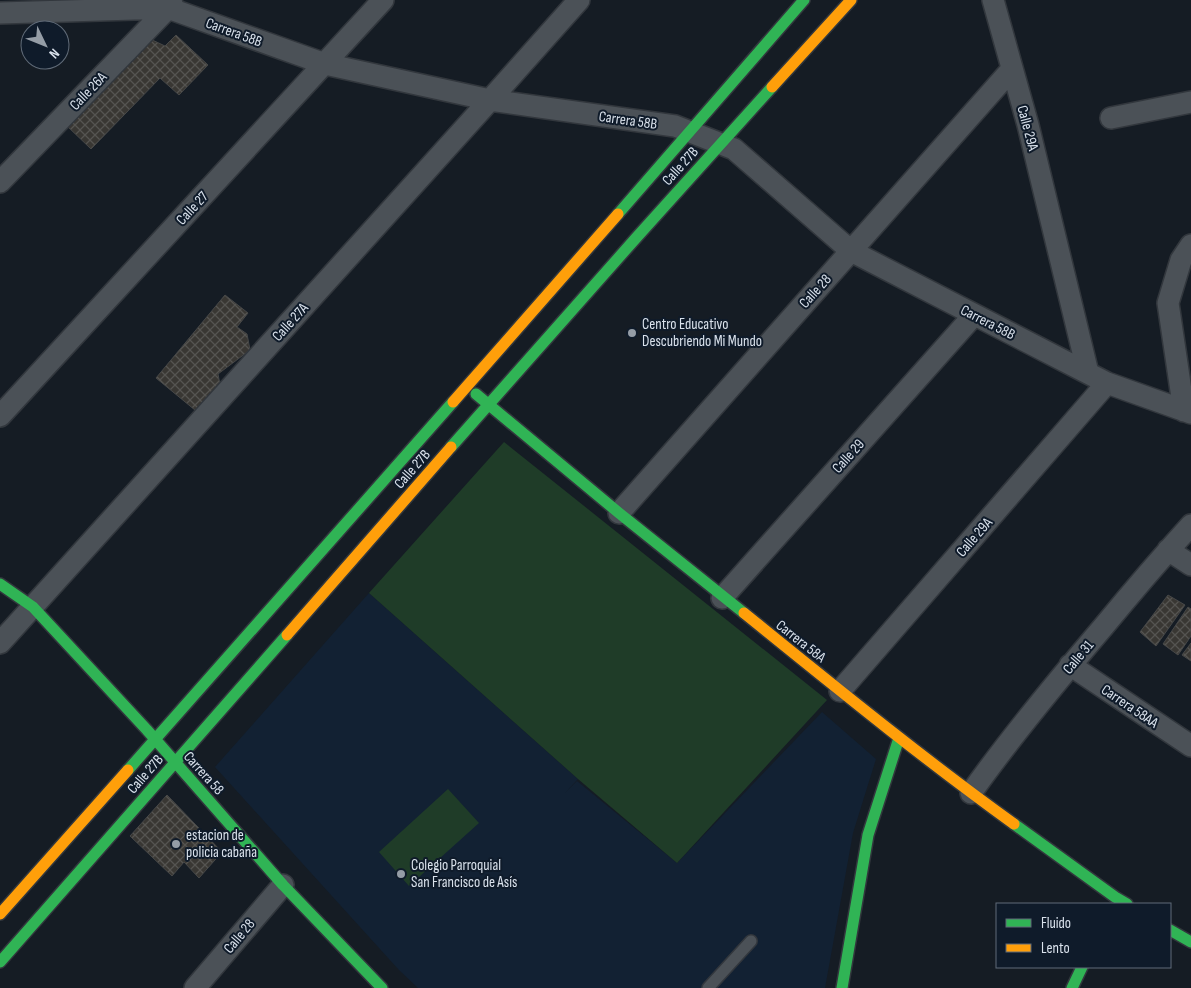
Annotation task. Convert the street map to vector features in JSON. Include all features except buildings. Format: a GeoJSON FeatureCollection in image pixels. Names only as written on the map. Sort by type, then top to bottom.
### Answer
{"type":"FeatureCollection","features":[{"type":"Feature","properties":{"kind":"main road","name":"Calle 27B"},"geometry":{"type":"LineString","coordinates":[[0,914],[467,387],[804,0]]}},
{"type":"Feature","properties":{"kind":"main road","name":"Calle 27B"},"geometry":{"type":"LineString","coordinates":[[0,962],[488,405],[720,143],[851,0]]}},
{"type":"Feature","properties":{"kind":"main road","name":"Carrera 58A"},"geometry":{"type":"LineString","coordinates":[[467,387],[722,598],[899,738],[1113,901]]}},
{"type":"Feature","properties":{"kind":"main road","name":"Carrera 58"},"geometry":{"type":"LineString","coordinates":[[0,584],[33,607],[155,740],[283,885],[382,988]]}},
{"type":"Feature","properties":{"kind":"main road"},"geometry":{"type":"LineString","coordinates":[[842,988],[868,835],[899,738]]}},
{"type":"Feature","properties":{"kind":"main road"},"geometry":{"type":"LineString","coordinates":[[1171,931],[1191,942]]}},
{"type":"Feature","properties":{"kind":"main road"},"geometry":{"type":"LineString","coordinates":[[1072,988],[1082,968]]}},
{"type":"Feature","properties":{"kind":"street","name":"Calle 27"},"geometry":{"type":"LineString","coordinates":[[0,416],[383,0]]}},
{"type":"Feature","properties":{"kind":"street","name":"Calle 27A"},"geometry":{"type":"LineString","coordinates":[[0,642],[579,0]]}},
{"type":"Feature","properties":{"kind":"street","name":"Calle 29A"},"geometry":{"type":"LineString","coordinates":[[993,0],[1028,125],[1088,373]]}},
{"type":"Feature","properties":{"kind":"street","name":"Carrera 58B"},"geometry":{"type":"LineString","coordinates":[[0,13],[172,4],[324,64],[490,100],[675,126],[734,149],[851,251],[1108,383],[1188,412]]}},
{"type":"Feature","properties":{"kind":"street","name":"Calle 26A"},"geometry":{"type":"LineString","coordinates":[[0,182],[172,4]]}},
{"type":"Feature","properties":{"kind":"street","name":"Calle 28"},"geometry":{"type":"LineString","coordinates":[[618,513],[1012,69]]}},
{"type":"Feature","properties":{"kind":"street"},"geometry":{"type":"LineString","coordinates":[[1111,118],[1191,102]]}},
{"type":"Feature","properties":{"kind":"street"},"geometry":{"type":"LineString","coordinates":[[1188,412],[1168,303],[1181,260],[1191,245]]}},
{"type":"Feature","properties":{"kind":"street","name":"Calle 29"},"geometry":{"type":"LineString","coordinates":[[722,598],[974,315]]}},
{"type":"Feature","properties":{"kind":"street","name":"Calle 29A"},"geometry":{"type":"LineString","coordinates":[[840,691],[1108,383]]}},
{"type":"Feature","properties":{"kind":"street","name":"Calle 31"},"geometry":{"type":"LineString","coordinates":[[971,793],[993,762],[1070,666],[1191,525]]}},
{"type":"Feature","properties":{"kind":"street"},"geometry":{"type":"LineString","coordinates":[[1168,550],[1191,564]]}},
{"type":"Feature","properties":{"kind":"street","name":"Carrera 58AA"},"geometry":{"type":"LineString","coordinates":[[1070,666],[1191,746]]}},
{"type":"Feature","properties":{"kind":"street","name":"Calle 28"},"geometry":{"type":"LineString","coordinates":[[195,988],[283,885]]}},
{"type":"Feature","properties":{"kind":"lane"},"geometry":{"type":"LineString","coordinates":[[708,988],[751,941]]}},
{"type":"Feature","properties":{"kind":"shaded area"},"geometry":{"type":"Polygon","coordinates":[[[369,593],[578,779],[565,793],[577,781],[677,863],[822,712],[876,759],[853,833],[825,988],[418,988],[399,970],[215,767],[369,593]]]}},
{"type":"Feature","properties":{"kind":"green space"},"geometry":{"type":"Polygon","coordinates":[[[504,442],[827,700],[677,863],[578,779],[369,593],[504,442]]]}},
{"type":"Feature","properties":{"kind":"green space"},"geometry":{"type":"Polygon","coordinates":[[[448,789],[479,823],[409,886],[379,852],[448,789]]]}},
{"type":"Feature","properties":{"kind":"traffic: fast"},"geometry":{"type":"LineString","coordinates":[[618,214],[804,0]]}},
{"type":"Feature","properties":{"kind":"traffic: fast"},"geometry":{"type":"LineString","coordinates":[[451,447],[772,87]]}},
{"type":"Feature","properties":{"kind":"traffic: fast"},"geometry":{"type":"LineString","coordinates":[[476,394],[619,513],[744,613]]}},
{"type":"Feature","properties":{"kind":"traffic: fast"},"geometry":{"type":"LineString","coordinates":[[128,770],[453,402]]}},
{"type":"Feature","properties":{"kind":"traffic: fast"},"geometry":{"type":"LineString","coordinates":[[0,584],[33,607],[147,730],[283,885],[382,988]]}},
{"type":"Feature","properties":{"kind":"traffic: fast"},"geometry":{"type":"LineString","coordinates":[[0,962],[287,635]]}},
{"type":"Feature","properties":{"kind":"traffic: fast"},"geometry":{"type":"LineString","coordinates":[[842,988],[868,835],[899,738]]}},
{"type":"Feature","properties":{"kind":"traffic: fast"},"geometry":{"type":"LineString","coordinates":[[1014,824],[1125,903]]}},
{"type":"Feature","properties":{"kind":"traffic: fast"},"geometry":{"type":"LineString","coordinates":[[1171,931],[1191,942]]}},
{"type":"Feature","properties":{"kind":"traffic: fast"},"geometry":{"type":"LineString","coordinates":[[1072,988],[1082,968]]}},
{"type":"Feature","properties":{"kind":"traffic: slow"},"geometry":{"type":"LineString","coordinates":[[772,87],[851,0]]}},
{"type":"Feature","properties":{"kind":"traffic: slow"},"geometry":{"type":"LineString","coordinates":[[453,402],[618,214]]}},
{"type":"Feature","properties":{"kind":"traffic: slow"},"geometry":{"type":"LineString","coordinates":[[287,635],[451,447]]}},
{"type":"Feature","properties":{"kind":"traffic: slow"},"geometry":{"type":"LineString","coordinates":[[744,613],[911,747],[1014,824]]}},
{"type":"Feature","properties":{"kind":"traffic: slow"},"geometry":{"type":"LineString","coordinates":[[0,914],[128,770]]}},
{"type":"Feature","properties":{"kind":"place","name":"Centro Educativo Descubriendo Mi Mundo"},"geometry":{"type":"Point","coordinates":[632,333]}},
{"type":"Feature","properties":{"kind":"place","name":"estacion de policia cabaña"},"geometry":{"type":"Point","coordinates":[176,844]}},
{"type":"Feature","properties":{"kind":"place","name":"Colegio Parroquial San Francisco de Asís"},"geometry":{"type":"Point","coordinates":[401,874]}}]}
